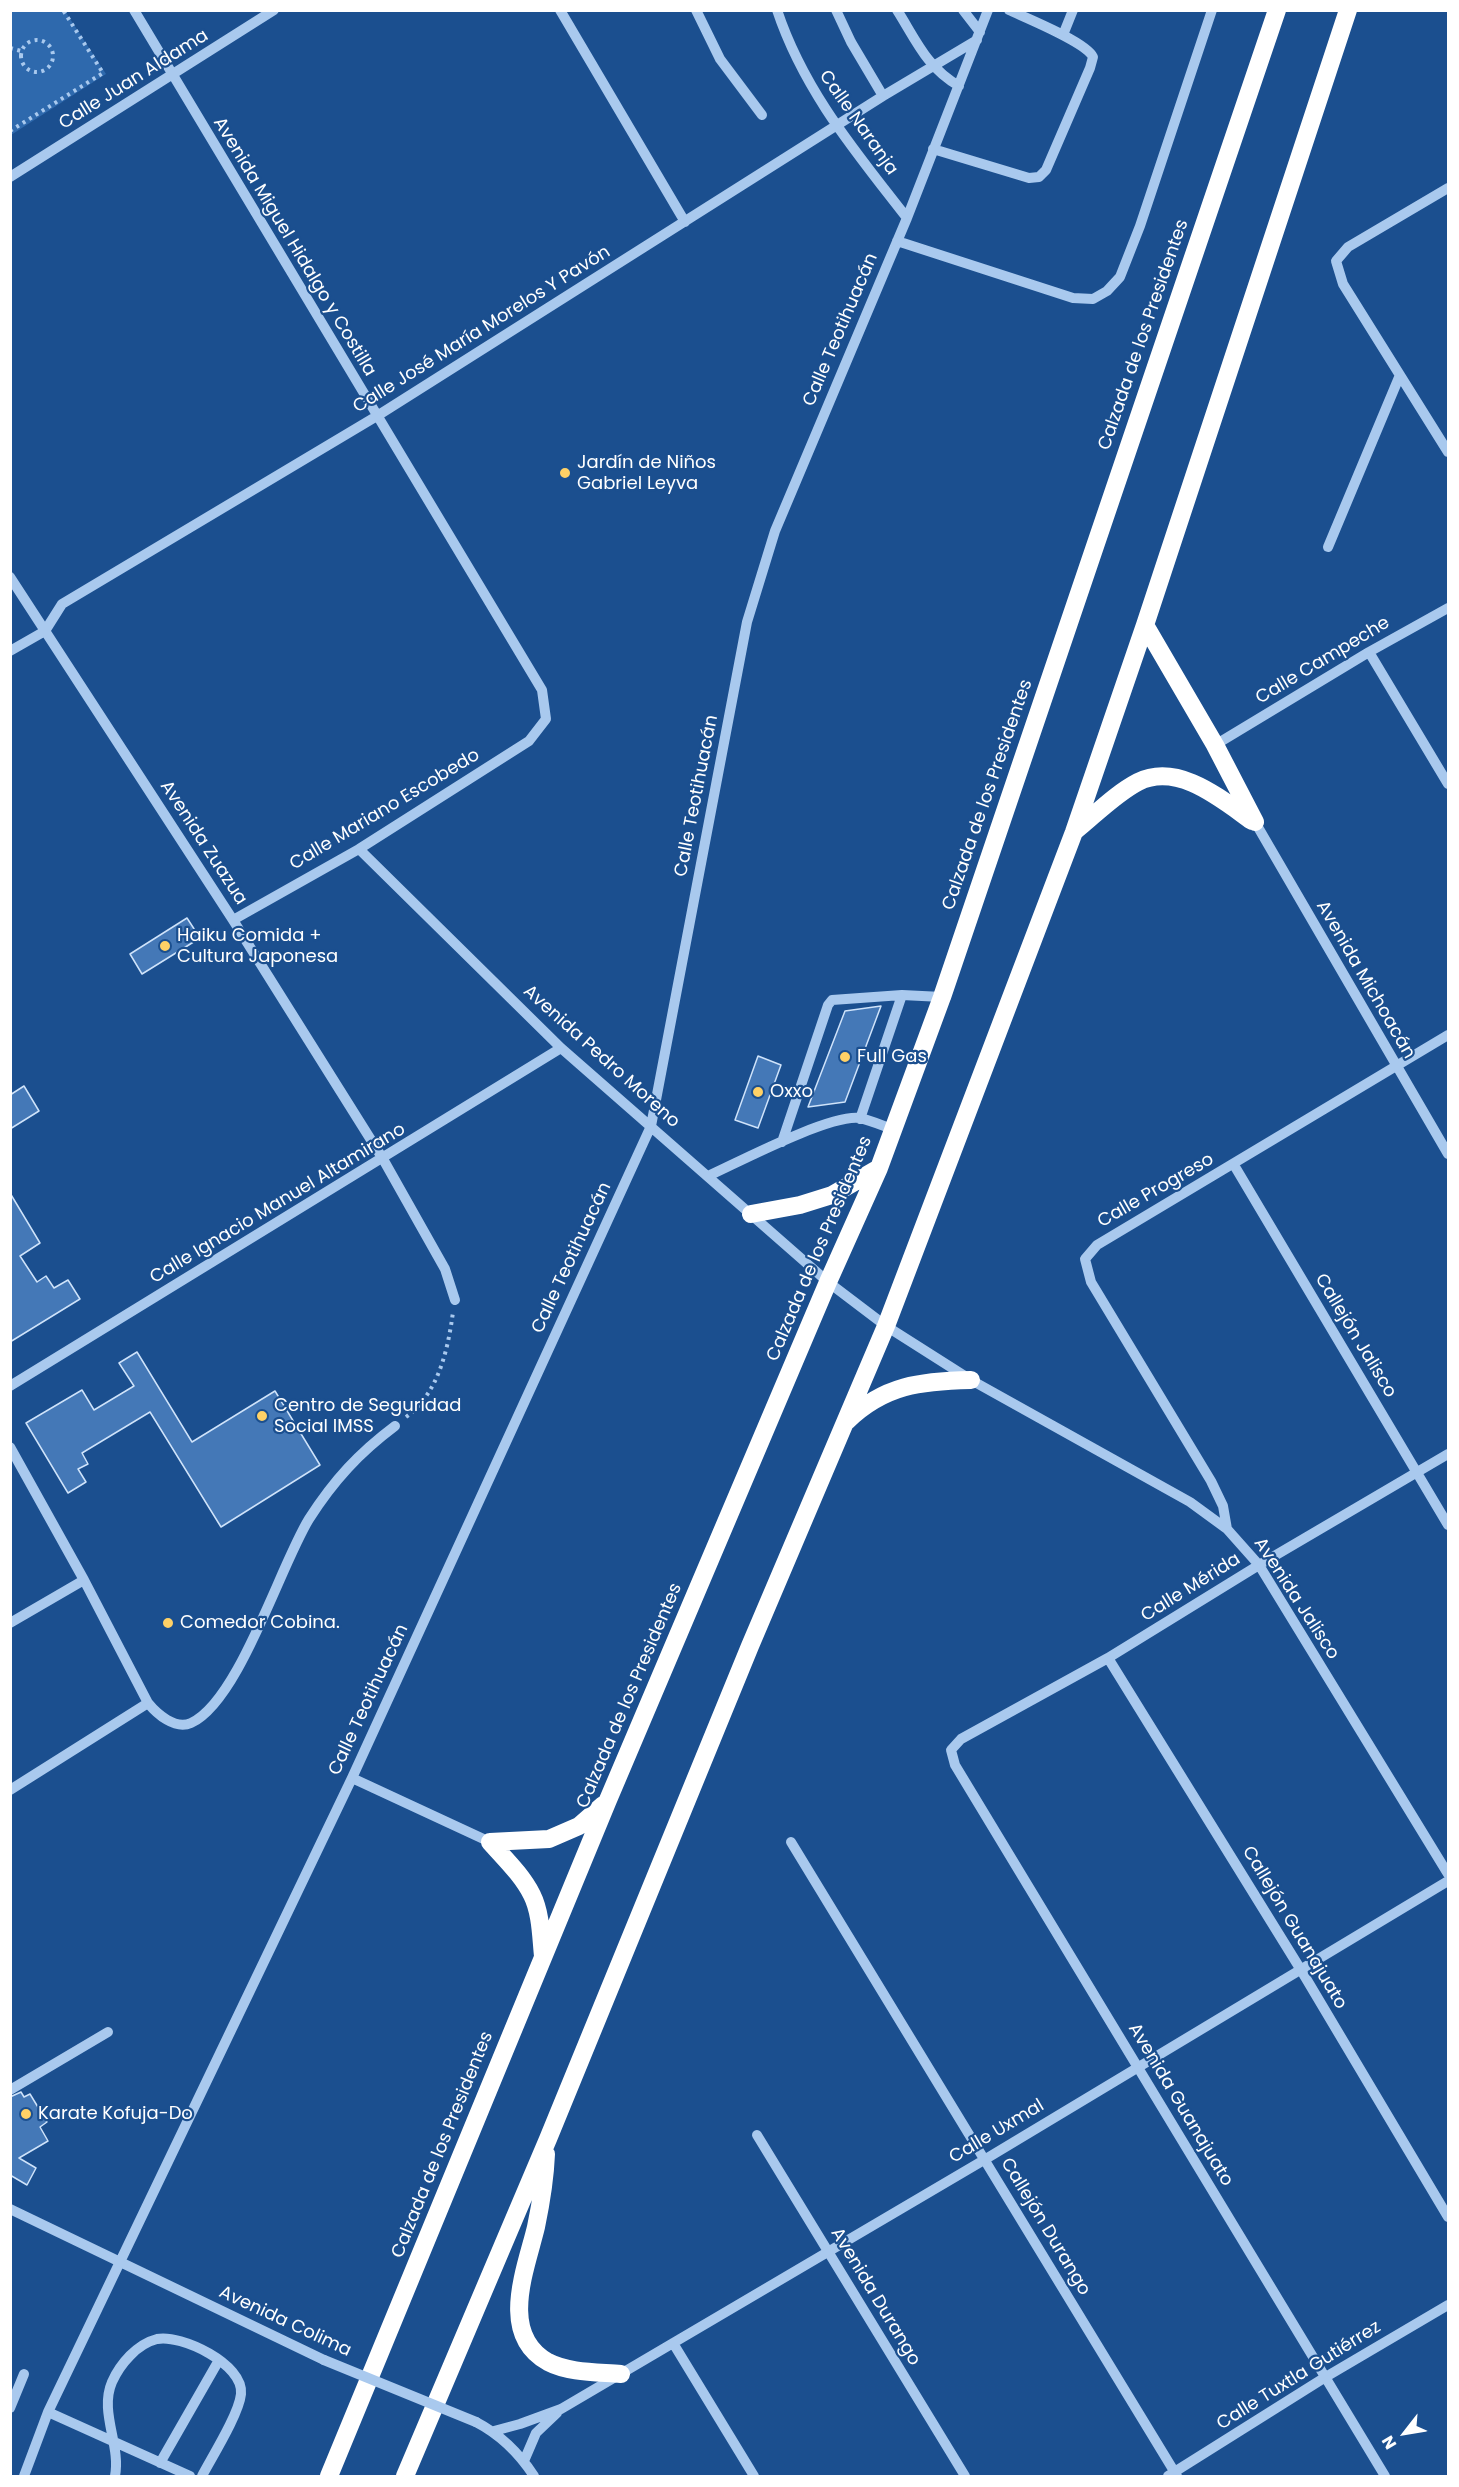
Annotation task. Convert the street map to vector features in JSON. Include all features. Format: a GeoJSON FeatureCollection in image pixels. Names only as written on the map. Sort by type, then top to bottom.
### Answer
{"type":"FeatureCollection","features":[{"type":"Feature","properties":{"kind":"highway","name":"Calzada de los Presidentes"},"geometry":{"type":"LineString","coordinates":[[329,2476],[608,1800],[894,1130],[942,997],[1277,10]]}},
{"type":"Feature","properties":{"kind":"highway"},"geometry":{"type":"LineString","coordinates":[[405,2476],[548,2139],[886,1326],[1074,832],[1145,625],[1348,10]]}},
{"type":"Feature","properties":{"kind":"highway"},"geometry":{"type":"LineString","coordinates":[[1145,625],[1215,745],[1255,822]]}},
{"type":"Feature","properties":{"kind":"highway"},"geometry":{"type":"LineString","coordinates":[[1074,832],[1140,782],[1163,777],[1188,781],[1212,793],[1255,822]]}},
{"type":"Feature","properties":{"kind":"highway"},"geometry":{"type":"LineString","coordinates":[[751,1214],[800,1205],[832,1195],[879,1168]]}},
{"type":"Feature","properties":{"kind":"highway"},"geometry":{"type":"LineString","coordinates":[[844,1425],[860,1408],[901,1387],[923,1382],[971,1380]]}},
{"type":"Feature","properties":{"kind":"highway"},"geometry":{"type":"LineString","coordinates":[[490,1842],[549,1839],[579,1826],[608,1800]]}},
{"type":"Feature","properties":{"kind":"highway"},"geometry":{"type":"LineString","coordinates":[[490,1842],[518,1873],[533,1896],[538,1914],[543,1958]]}},
{"type":"Feature","properties":{"kind":"highway"},"geometry":{"type":"LineString","coordinates":[[548,2139],[544,2192],[527,2255],[518,2301],[523,2332],[533,2350],[550,2362],[574,2369],[621,2374]]}},
{"type":"Feature","properties":{"kind":"highway"},"geometry":{"type":"LineString","coordinates":[[322,2476],[337,2458]]}},
{"type":"Feature","properties":{"kind":"street","name":"Avenida Miguel Hidalgo y Costilla"},"geometry":{"type":"LineString","coordinates":[[134,10],[542,690],[546,719]]}},
{"type":"Feature","properties":{"kind":"street","name":"Calle Juan Aldama"},"geometry":{"type":"LineString","coordinates":[[10,177],[274,10]]}},
{"type":"Feature","properties":{"kind":"street"},"geometry":{"type":"LineString","coordinates":[[560,10],[685,222]]}},
{"type":"Feature","properties":{"kind":"street"},"geometry":{"type":"LineString","coordinates":[[696,10],[720,59],[762,115]]}},
{"type":"Feature","properties":{"kind":"street","name":"Calle Naranja"},"geometry":{"type":"LineString","coordinates":[[777,10],[805,78],[836,127],[907,218]]}},
{"type":"Feature","properties":{"kind":"street"},"geometry":{"type":"LineString","coordinates":[[836,10],[851,42],[883,96]]}},
{"type":"Feature","properties":{"kind":"street"},"geometry":{"type":"LineString","coordinates":[[897,10],[931,66],[959,86]]}},
{"type":"Feature","properties":{"kind":"street"},"geometry":{"type":"LineString","coordinates":[[963,10],[978,36]]}},
{"type":"Feature","properties":{"kind":"street","name":"Calle Teotihuacán"},"geometry":{"type":"LineString","coordinates":[[24,2476],[48,2412],[352,1778],[651,1126],[747,622],[774,531],[907,218],[988,10]]}},
{"type":"Feature","properties":{"kind":"street"},"geometry":{"type":"LineString","coordinates":[[933,149],[1029,178],[1042,176],[1093,62],[1091,53],[1063,36],[1009,10]]}},
{"type":"Feature","properties":{"kind":"street"},"geometry":{"type":"LineString","coordinates":[[1063,36],[1073,10]]}},
{"type":"Feature","properties":{"kind":"street"},"geometry":{"type":"LineString","coordinates":[[897,241],[1073,298],[1093,299],[1107,291],[1120,277],[1140,226],[1212,10]]}},
{"type":"Feature","properties":{"kind":"street","name":"Calle José María Morelos Y Pavón"},"geometry":{"type":"LineString","coordinates":[[10,651],[45,631],[62,604],[377,416],[978,36]]}},
{"type":"Feature","properties":{"kind":"street"},"geometry":{"type":"LineString","coordinates":[[1449,188],[1348,247],[1336,261],[1343,284],[1449,452]]}},
{"type":"Feature","properties":{"kind":"street"},"geometry":{"type":"LineString","coordinates":[[1328,547],[1400,375]]}},
{"type":"Feature","properties":{"kind":"street","name":"Avenida Zuazua"},"geometry":{"type":"LineString","coordinates":[[10,577],[233,920],[383,1159],[445,1269],[455,1300]]}},
{"type":"Feature","properties":{"kind":"street","name":"Calle Campeche"},"geometry":{"type":"LineString","coordinates":[[1215,745],[1369,652],[1449,608]]}},
{"type":"Feature","properties":{"kind":"street"},"geometry":{"type":"LineString","coordinates":[[1369,652],[1449,784]]}},
{"type":"Feature","properties":{"kind":"street","name":"Calle Mariano Escobedo"},"geometry":{"type":"LineString","coordinates":[[233,920],[359,849],[529,741],[546,719]]}},
{"type":"Feature","properties":{"kind":"street","name":"Avenida Michoacán"},"geometry":{"type":"LineString","coordinates":[[1255,822],[1449,1154]]}},
{"type":"Feature","properties":{"kind":"street","name":"Avenida Pedro Moreno"},"geometry":{"type":"LineString","coordinates":[[359,849],[561,1048],[828,1282],[886,1326]]}},
{"type":"Feature","properties":{"kind":"street"},"geometry":{"type":"LineString","coordinates":[[860,1119],[902,995]]}},
{"type":"Feature","properties":{"kind":"street"},"geometry":{"type":"LineString","coordinates":[[782,1142],[828,1005],[832,1000],[902,995],[942,997]]}},
{"type":"Feature","properties":{"kind":"street","name":"Calle Progreso"},"geometry":{"type":"LineString","coordinates":[[1227,1529],[1223,1506],[1211,1481],[1091,1282],[1085,1259],[1097,1245],[1449,1035]]}},
{"type":"Feature","properties":{"kind":"street","name":"Calle Ignacio Manuel Altamirano"},"geometry":{"type":"LineString","coordinates":[[10,1386],[561,1048]]}},
{"type":"Feature","properties":{"kind":"street"},"geometry":{"type":"LineString","coordinates":[[708,1176],[782,1142],[847,1118],[860,1119],[894,1130]]}},
{"type":"Feature","properties":{"kind":"street","name":"Callejón Jalisco"},"geometry":{"type":"LineString","coordinates":[[1234,1165],[1449,1525]]}},
{"type":"Feature","properties":{"kind":"street","name":"Avenida Jalisco"},"geometry":{"type":"LineString","coordinates":[[886,1326],[971,1380],[1190,1502],[1227,1529],[1259,1565],[1449,1874]]}},
{"type":"Feature","properties":{"kind":"street"},"geometry":{"type":"LineString","coordinates":[[10,1447],[84,1580],[148,1703],[159,1715],[177,1724],[189,1724],[217,1700],[241,1662],[308,1521],[337,1480],[364,1449],[395,1426]]}},
{"type":"Feature","properties":{"kind":"street","name":"Calle Mérida"},"geometry":{"type":"LineString","coordinates":[[951,1750],[961,1739],[1108,1658],[1259,1565],[1449,1454]]}},
{"type":"Feature","properties":{"kind":"street"},"geometry":{"type":"LineString","coordinates":[[10,1623],[84,1580]]}},
{"type":"Feature","properties":{"kind":"street","name":"Callejón Guanajuato"},"geometry":{"type":"LineString","coordinates":[[1108,1658],[1301,1970],[1449,2217]]}},
{"type":"Feature","properties":{"kind":"street"},"geometry":{"type":"LineString","coordinates":[[10,1790],[148,1703]]}},
{"type":"Feature","properties":{"kind":"street","name":"Avenida Guanajuato"},"geometry":{"type":"LineString","coordinates":[[951,1750],[955,1765],[1385,2476]]}},
{"type":"Feature","properties":{"kind":"street"},"geometry":{"type":"LineString","coordinates":[[352,1778],[490,1842]]}},
{"type":"Feature","properties":{"kind":"street","name":"Callejón Durango"},"geometry":{"type":"LineString","coordinates":[[791,1842],[1173,2475]]}},
{"type":"Feature","properties":{"kind":"street","name":"Calle Uxmal"},"geometry":{"type":"LineString","coordinates":[[494,2431],[561,2409],[984,2160],[1449,1881]]}},
{"type":"Feature","properties":{"kind":"street"},"geometry":{"type":"LineString","coordinates":[[10,2090],[108,2032]]}},
{"type":"Feature","properties":{"kind":"street","name":"Avenida Durango"},"geometry":{"type":"LineString","coordinates":[[757,2135],[964,2476]]}},
{"type":"Feature","properties":{"kind":"street","name":"Avenida Colima"},"geometry":{"type":"LineString","coordinates":[[10,2209],[324,2360],[494,2431],[524,2461],[534,2476]]}},
{"type":"Feature","properties":{"kind":"street","name":"Calle Tuxtla Gutiérrez"},"geometry":{"type":"LineString","coordinates":[[1173,2475],[1324,2378],[1449,2305]]}},
{"type":"Feature","properties":{"kind":"street"},"geometry":{"type":"LineString","coordinates":[[115,2476],[116,2444],[107,2409],[112,2381],[131,2353],[145,2343],[159,2339],[176,2339],[219,2360],[234,2371],[242,2393],[237,2408],[202,2476]]}},
{"type":"Feature","properties":{"kind":"street"},"geometry":{"type":"LineString","coordinates":[[673,2343],[754,2476]]}},
{"type":"Feature","properties":{"kind":"street"},"geometry":{"type":"LineString","coordinates":[[160,2463],[219,2360]]}},
{"type":"Feature","properties":{"kind":"street"},"geometry":{"type":"LineString","coordinates":[[10,2408],[24,2374]]}},
{"type":"Feature","properties":{"kind":"street","name":"Calle Uxmal"},"geometry":{"type":"LineString","coordinates":[[524,2461],[536,2433],[561,2409]]}},
{"type":"Feature","properties":{"kind":"street"},"geometry":{"type":"LineString","coordinates":[[48,2412],[189,2476]]}},
{"type":"Feature","properties":{"kind":"path"},"geometry":{"type":"LineString","coordinates":[[10,131],[103,73],[63,10]]}},
{"type":"Feature","properties":{"kind":"path"},"geometry":{"type":"LineString","coordinates":[[41,39],[51,47],[53,60],[45,70],[32,72],[22,64],[21,51],[28,41],[41,39]]}},
{"type":"Feature","properties":{"kind":"path"},"geometry":{"type":"LineString","coordinates":[[10,48],[21,51]]}},
{"type":"Feature","properties":{"kind":"path"},"geometry":{"type":"LineString","coordinates":[[395,1426],[424,1401],[433,1387],[452,1326],[455,1300]]}},
{"type":"Feature","properties":{"kind":"shaded area"},"geometry":{"type":"Polygon","coordinates":[[[11,10],[65,11],[106,74],[11,135],[11,10]]]}},
{"type":"Feature","properties":{"kind":"building","name":"Haiku Comida + Cultura Japonesa"},"geometry":{"type":"Polygon","coordinates":[[[187,918],[200,938],[142,974],[130,954],[187,918]]]}},
{"type":"Feature","properties":{"kind":"building","name":"Full Gas"},"geometry":{"type":"Polygon","coordinates":[[[881,1006],[845,1102],[808,1107],[845,1011],[881,1006]]]}},
{"type":"Feature","properties":{"kind":"building","name":"Oxxo"},"geometry":{"type":"Polygon","coordinates":[[[758,1056],[781,1065],[758,1128],[735,1120],[758,1056]]]}},
{"type":"Feature","properties":{"kind":"building"},"geometry":{"type":"Polygon","coordinates":[[[24,1086],[39,1111],[10,1129],[10,1095],[24,1086]]]}},
{"type":"Feature","properties":{"kind":"building"},"geometry":{"type":"Polygon","coordinates":[[[10,1193],[40,1243],[20,1256],[37,1282],[46,1276],[54,1288],[68,1280],[80,1299],[10,1342],[10,1193]]]}},
{"type":"Feature","properties":{"kind":"building","name":"Centro de Seguridad Social IMSS"},"geometry":{"type":"Polygon","coordinates":[[[137,1352],[192,1442],[275,1391],[320,1465],[221,1527],[150,1412],[82,1453],[88,1464],[78,1469],[86,1482],[68,1493],[26,1423],[82,1390],[94,1410],[134,1386],[119,1363],[137,1352]]]}},
{"type":"Feature","properties":{"kind":"building"},"geometry":{"type":"Polygon","coordinates":[[[21,2092],[24,2097],[30,2094],[47,2122],[40,2127],[48,2141],[19,2158],[36,2168],[27,2185],[10,2175],[10,2097],[21,2092]]]}},
{"type":"Feature","properties":{"kind":"place","name":"Jardín de Niños Gabriel Leyva"},"geometry":{"type":"Point","coordinates":[565,473]}},
{"type":"Feature","properties":{"kind":"place","name":"Haiku Comida + Cultura Japonesa"},"geometry":{"type":"Point","coordinates":[165,946]}},
{"type":"Feature","properties":{"kind":"place","name":"Full Gas"},"geometry":{"type":"Point","coordinates":[845,1057]}},
{"type":"Feature","properties":{"kind":"place","name":"Oxxo"},"geometry":{"type":"Point","coordinates":[758,1092]}},
{"type":"Feature","properties":{"kind":"place","name":"Centro de Seguridad Social IMSS"},"geometry":{"type":"Point","coordinates":[262,1416]}},
{"type":"Feature","properties":{"kind":"place","name":"Comedor Cobina."},"geometry":{"type":"Point","coordinates":[168,1623]}},
{"type":"Feature","properties":{"kind":"place","name":"Karate Kofuja-Do"},"geometry":{"type":"Point","coordinates":[26,2114]}}]}
